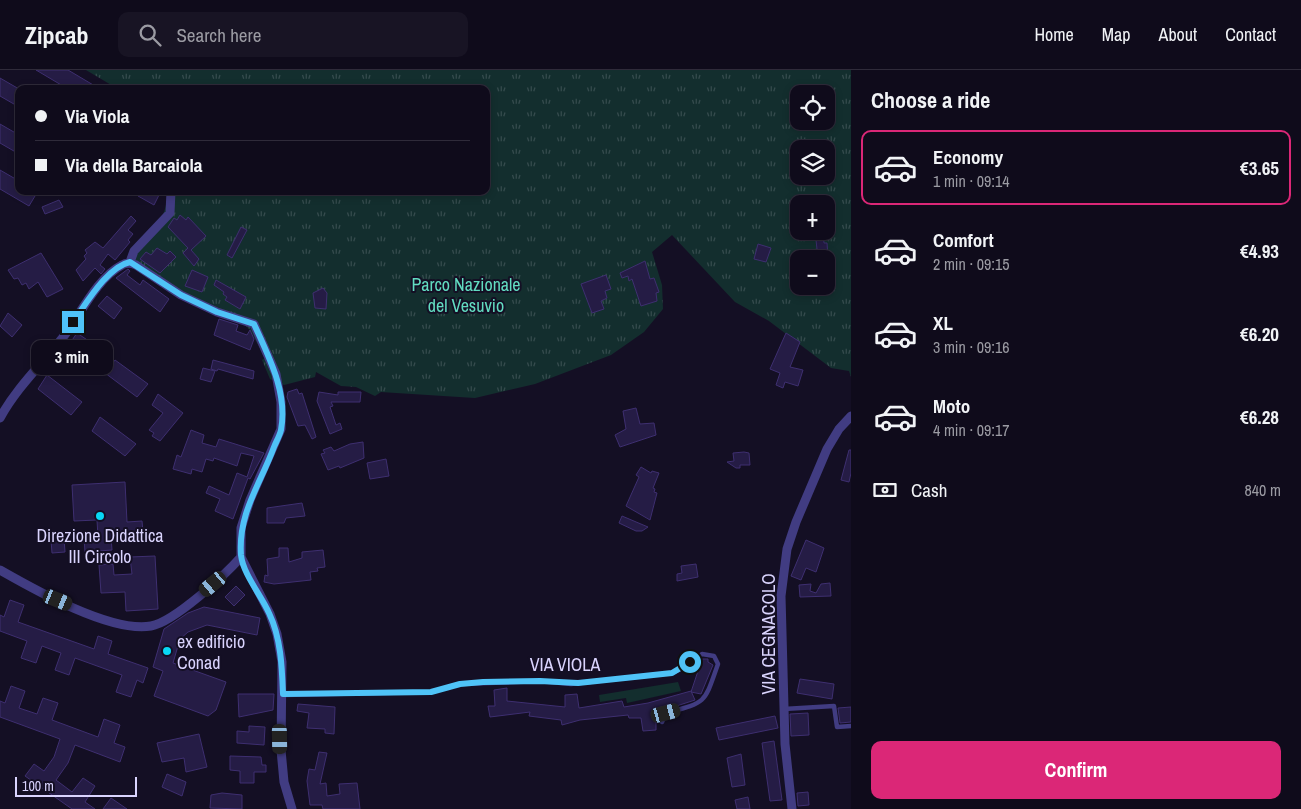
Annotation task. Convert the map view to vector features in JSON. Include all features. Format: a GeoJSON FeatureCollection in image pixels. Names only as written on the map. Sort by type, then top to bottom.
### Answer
{"type":"FeatureCollection","features":[{"type":"Feature","properties":{"kind":"street"},"geometry":{"type":"LineString","coordinates":[[130,262],[134,251],[170,213],[171,195]]}},
{"type":"Feature","properties":{"kind":"street"},"geometry":{"type":"LineString","coordinates":[[0,418],[13,394],[64,335],[91,296],[112,272],[122,264],[130,262],[181,295],[217,312],[254,324],[276,374],[281,402],[281,430],[250,500],[241,528],[241,557],[270,614],[277,634],[282,662],[283,694],[280,750],[284,782],[292,809]]}},
{"type":"Feature","properties":{"kind":"street","name":"VIA CEGNACOLO"},"geometry":{"type":"LineString","coordinates":[[792,809],[785,744],[784,709],[782,596],[787,549],[796,522],[827,449],[839,428],[851,416]]}},
{"type":"Feature","properties":{"kind":"street"},"geometry":{"type":"LineString","coordinates":[[0,570],[58,600],[108,620],[136,627],[153,626],[186,607],[227,572],[241,557]]}},
{"type":"Feature","properties":{"kind":"lane","name":"VIA VIOLA"},"geometry":{"type":"LineString","coordinates":[[283,694],[431,692],[460,684],[483,682],[540,681],[571,684],[672,673],[680,670],[702,654],[714,656],[718,664],[708,694],[698,705],[666,713],[662,722]]}},
{"type":"Feature","properties":{"kind":"lane"},"geometry":{"type":"LineString","coordinates":[[784,709],[834,706],[837,728],[851,726]]}},
{"type":"Feature","properties":{"kind":"green space","name":"Parco Nazionale del Vesuvio"},"geometry":{"type":"Polygon","coordinates":[[[86,70],[851,70],[851,377],[849,371],[831,368],[769,321],[735,302],[672,235],[652,252],[662,285],[663,309],[644,332],[611,355],[535,384],[475,398],[381,392],[375,396],[356,387],[341,386],[316,372],[315,377],[284,385],[270,379],[262,360],[265,358],[250,330],[244,324],[148,278],[130,254],[156,227],[164,211],[168,195],[490,195],[490,85],[111,85],[86,70]]]}},
{"type":"Feature","properties":{"kind":"green space"},"geometry":{"type":"Polygon","coordinates":[[[678,682],[681,691],[627,703],[626,698],[600,702],[599,695],[678,682]]]}},
{"type":"Feature","properties":{"kind":"building"},"geometry":{"type":"Polygon","coordinates":[[[36,70],[68,70],[93,85],[61,85],[36,70]]]}},
{"type":"Feature","properties":{"kind":"building"},"geometry":{"type":"Polygon","coordinates":[[[0,78],[15,87],[15,105],[0,96],[0,78]]]}},
{"type":"Feature","properties":{"kind":"building"},"geometry":{"type":"Polygon","coordinates":[[[0,124],[15,133],[15,152],[0,143],[0,124]]]}},
{"type":"Feature","properties":{"kind":"building"},"geometry":{"type":"Polygon","coordinates":[[[0,170],[15,179],[15,195],[36,195],[29,206],[0,189],[0,170]]]}},
{"type":"Feature","properties":{"kind":"building"},"geometry":{"type":"Polygon","coordinates":[[[139,195],[159,195],[154,205],[139,195]]]}},
{"type":"Feature","properties":{"kind":"building"},"geometry":{"type":"Polygon","coordinates":[[[59,200],[63,207],[45,214],[42,207],[59,200]]]}},
{"type":"Feature","properties":{"kind":"building"},"geometry":{"type":"Polygon","coordinates":[[[180,215],[186,220],[188,217],[206,236],[191,250],[199,259],[194,266],[183,253],[188,248],[168,227],[174,218],[177,220],[180,215]]]}},
{"type":"Feature","properties":{"kind":"building"},"geometry":{"type":"Polygon","coordinates":[[[131,216],[136,221],[128,230],[133,234],[128,240],[130,242],[115,260],[108,254],[100,265],[105,269],[101,274],[95,268],[83,281],[76,270],[86,259],[84,256],[87,253],[85,250],[95,242],[103,248],[131,216]]]}},
{"type":"Feature","properties":{"kind":"building"},"geometry":{"type":"Polygon","coordinates":[[[241,227],[247,230],[232,258],[227,255],[241,227]]]}},
{"type":"Feature","properties":{"kind":"building"},"geometry":{"type":"Polygon","coordinates":[[[816,240],[824,240],[824,243],[827,243],[827,250],[817,250],[816,240]]]}},
{"type":"Feature","properties":{"kind":"building"},"geometry":{"type":"Polygon","coordinates":[[[758,244],[771,248],[766,262],[754,259],[758,244]]]}},
{"type":"Feature","properties":{"kind":"building"},"geometry":{"type":"Polygon","coordinates":[[[157,248],[167,254],[170,251],[176,257],[160,273],[140,259],[146,252],[151,255],[157,248]]]}},
{"type":"Feature","properties":{"kind":"building"},"geometry":{"type":"Polygon","coordinates":[[[41,253],[63,289],[47,297],[38,282],[29,289],[26,283],[22,285],[18,278],[14,279],[8,270],[41,253]]]}},
{"type":"Feature","properties":{"kind":"building"},"geometry":{"type":"Polygon","coordinates":[[[645,261],[650,279],[654,278],[659,292],[656,293],[657,301],[641,306],[632,279],[629,281],[628,276],[622,278],[620,273],[645,261]]]}},
{"type":"Feature","properties":{"kind":"building"},"geometry":{"type":"Polygon","coordinates":[[[128,269],[130,271],[127,275],[140,285],[143,280],[169,299],[160,312],[116,278],[128,269]]]}},
{"type":"Feature","properties":{"kind":"building"},"geometry":{"type":"Polygon","coordinates":[[[192,270],[208,277],[202,292],[185,286],[192,270]]]}},
{"type":"Feature","properties":{"kind":"building"},"geometry":{"type":"Polygon","coordinates":[[[606,275],[611,289],[605,291],[607,298],[601,301],[604,309],[592,313],[581,284],[606,275]]]}},
{"type":"Feature","properties":{"kind":"building"},"geometry":{"type":"Polygon","coordinates":[[[216,280],[246,297],[240,309],[225,300],[227,297],[223,294],[224,292],[214,285],[216,280]]]}},
{"type":"Feature","properties":{"kind":"building"},"geometry":{"type":"Polygon","coordinates":[[[323,288],[327,293],[326,309],[315,308],[313,293],[323,288]]]}},
{"type":"Feature","properties":{"kind":"building"},"geometry":{"type":"Polygon","coordinates":[[[107,296],[122,308],[114,319],[98,306],[107,296]]]}},
{"type":"Feature","properties":{"kind":"building"},"geometry":{"type":"Polygon","coordinates":[[[8,313],[22,325],[12,337],[0,326],[8,313]]]}},
{"type":"Feature","properties":{"kind":"building"},"geometry":{"type":"Polygon","coordinates":[[[219,319],[238,325],[236,331],[247,335],[250,330],[254,339],[250,350],[214,335],[219,319]]]}},
{"type":"Feature","properties":{"kind":"building"},"geometry":{"type":"Polygon","coordinates":[[[77,333],[102,350],[95,360],[84,352],[71,370],[67,367],[65,369],[57,362],[77,333]]]}},
{"type":"Feature","properties":{"kind":"building"},"geometry":{"type":"Polygon","coordinates":[[[786,333],[800,342],[790,367],[803,370],[798,386],[785,382],[783,388],[776,385],[780,373],[770,369],[786,333]]]}},
{"type":"Feature","properties":{"kind":"building"},"geometry":{"type":"Polygon","coordinates":[[[115,360],[148,384],[137,397],[105,373],[115,360]]]}},
{"type":"Feature","properties":{"kind":"building"},"geometry":{"type":"Polygon","coordinates":[[[213,360],[254,371],[253,379],[218,369],[217,371],[211,369],[213,360]]]}},
{"type":"Feature","properties":{"kind":"building"},"geometry":{"type":"Polygon","coordinates":[[[203,368],[215,371],[211,382],[200,379],[203,368]]]}},
{"type":"Feature","properties":{"kind":"building"},"geometry":{"type":"Polygon","coordinates":[[[47,375],[82,402],[71,415],[38,389],[47,375]]]}},
{"type":"Feature","properties":{"kind":"building"},"geometry":{"type":"Polygon","coordinates":[[[297,389],[299,394],[302,393],[316,437],[312,439],[305,425],[298,426],[287,397],[288,392],[297,389]]]}},
{"type":"Feature","properties":{"kind":"building"},"geometry":{"type":"Polygon","coordinates":[[[319,392],[338,395],[338,392],[361,392],[360,402],[331,402],[333,406],[330,407],[336,425],[340,423],[342,429],[330,434],[317,401],[319,392]]]}},
{"type":"Feature","properties":{"kind":"building"},"geometry":{"type":"Polygon","coordinates":[[[158,394],[183,413],[160,441],[152,436],[154,433],[149,430],[163,413],[152,405],[158,394]]]}},
{"type":"Feature","properties":{"kind":"building"},"geometry":{"type":"Polygon","coordinates":[[[636,408],[640,424],[654,423],[656,435],[620,447],[615,435],[626,429],[623,411],[636,408]]]}},
{"type":"Feature","properties":{"kind":"building"},"geometry":{"type":"Polygon","coordinates":[[[100,417],[136,444],[125,456],[92,431],[100,417]]]}},
{"type":"Feature","properties":{"kind":"building"},"geometry":{"type":"Polygon","coordinates":[[[191,430],[204,435],[202,443],[216,447],[219,439],[264,453],[250,479],[248,478],[233,519],[215,511],[220,499],[206,493],[209,486],[229,495],[237,473],[247,477],[254,456],[241,453],[237,466],[214,458],[213,461],[206,459],[202,472],[192,469],[191,474],[173,469],[177,455],[181,457],[191,430]]]}},
{"type":"Feature","properties":{"kind":"building"},"geometry":{"type":"Polygon","coordinates":[[[363,442],[364,458],[340,468],[339,466],[328,470],[321,454],[325,453],[323,450],[331,447],[334,451],[350,444],[363,442]]]}},
{"type":"Feature","properties":{"kind":"building"},"geometry":{"type":"Polygon","coordinates":[[[849,450],[851,450],[851,473],[849,482],[841,480],[849,450]]]}},
{"type":"Feature","properties":{"kind":"building"},"geometry":{"type":"Polygon","coordinates":[[[733,453],[749,453],[750,465],[740,465],[740,468],[736,468],[727,462],[734,461],[733,453]]]}},
{"type":"Feature","properties":{"kind":"building"},"geometry":{"type":"Polygon","coordinates":[[[386,459],[389,476],[370,479],[367,463],[386,459]]]}},
{"type":"Feature","properties":{"kind":"building"},"geometry":{"type":"Polygon","coordinates":[[[641,467],[651,473],[652,471],[659,473],[653,488],[655,489],[654,492],[657,493],[650,520],[626,506],[639,477],[636,475],[641,467]]]}},
{"type":"Feature","properties":{"kind":"building","name":"Direzione Didattica III Circolo"},"geometry":{"type":"Polygon","coordinates":[[[125,482],[127,522],[142,521],[143,532],[111,537],[112,550],[85,552],[84,538],[98,537],[97,520],[74,521],[72,485],[125,482]]]}},
{"type":"Feature","properties":{"kind":"building"},"geometry":{"type":"Polygon","coordinates":[[[302,503],[305,516],[286,518],[284,523],[267,523],[267,508],[302,503]]]}},
{"type":"Feature","properties":{"kind":"building"},"geometry":{"type":"Polygon","coordinates":[[[622,516],[648,527],[642,531],[636,531],[619,523],[622,516]]]}},
{"type":"Feature","properties":{"kind":"building"},"geometry":{"type":"Polygon","coordinates":[[[64,539],[65,552],[52,553],[51,540],[64,539]]]}},
{"type":"Feature","properties":{"kind":"building"},"geometry":{"type":"Polygon","coordinates":[[[806,540],[824,548],[816,572],[806,568],[801,580],[791,576],[806,540]]]}},
{"type":"Feature","properties":{"kind":"building"},"geometry":{"type":"Polygon","coordinates":[[[279,548],[288,548],[289,562],[302,558],[302,552],[323,550],[325,567],[317,568],[318,571],[310,572],[311,580],[274,584],[264,582],[265,575],[268,576],[267,559],[279,557],[279,548]]]}},
{"type":"Feature","properties":{"kind":"building"},"geometry":{"type":"Polygon","coordinates":[[[155,556],[158,609],[126,611],[125,592],[101,593],[99,565],[113,564],[114,575],[132,574],[130,557],[155,556]]]}},
{"type":"Feature","properties":{"kind":"building"},"geometry":{"type":"Polygon","coordinates":[[[696,564],[698,577],[677,581],[677,574],[682,573],[681,566],[696,564]]]}},
{"type":"Feature","properties":{"kind":"building"},"geometry":{"type":"Polygon","coordinates":[[[830,583],[831,596],[800,597],[799,585],[811,584],[810,591],[816,593],[821,584],[830,583]]]}},
{"type":"Feature","properties":{"kind":"building"},"geometry":{"type":"Polygon","coordinates":[[[236,586],[245,595],[234,606],[225,597],[236,586]]]}},
{"type":"Feature","properties":{"kind":"building"},"geometry":{"type":"Polygon","coordinates":[[[10,600],[24,605],[18,622],[94,649],[98,636],[112,641],[108,654],[148,668],[143,683],[137,680],[131,697],[116,692],[122,675],[75,658],[69,675],[55,670],[61,653],[42,646],[36,663],[21,658],[27,641],[0,631],[0,615],[4,617],[10,600]]]}},
{"type":"Feature","properties":{"kind":"building","name":"ex edificio Conad"},"geometry":{"type":"Polygon","coordinates":[[[204,607],[260,618],[257,635],[207,625],[188,632],[180,639],[173,663],[226,682],[216,710],[208,716],[154,696],[163,671],[153,667],[164,629],[188,613],[204,607]]]}},
{"type":"Feature","properties":{"kind":"building"},"geometry":{"type":"Polygon","coordinates":[[[702,659],[708,659],[708,662],[713,665],[701,694],[691,692],[702,659]]]}},
{"type":"Feature","properties":{"kind":"building"},"geometry":{"type":"Polygon","coordinates":[[[800,679],[834,684],[832,699],[797,693],[800,679]]]}},
{"type":"Feature","properties":{"kind":"building"},"geometry":{"type":"Polygon","coordinates":[[[11,686],[25,691],[19,708],[37,714],[43,698],[58,703],[52,720],[98,737],[104,719],[120,725],[114,743],[125,747],[120,762],[75,745],[68,763],[56,780],[72,792],[83,778],[95,786],[85,802],[95,809],[72,809],[25,776],[34,764],[44,771],[54,757],[60,739],[0,717],[0,701],[5,703],[11,686]]]}},
{"type":"Feature","properties":{"kind":"building"},"geometry":{"type":"Polygon","coordinates":[[[507,688],[507,701],[565,707],[565,695],[577,694],[579,708],[622,701],[624,707],[648,703],[691,691],[695,700],[664,710],[661,714],[656,715],[656,730],[643,731],[641,718],[629,718],[628,715],[580,720],[562,725],[561,720],[529,716],[530,712],[490,717],[488,706],[495,706],[494,690],[507,688]]]}},
{"type":"Feature","properties":{"kind":"building"},"geometry":{"type":"Polygon","coordinates":[[[238,694],[274,694],[273,710],[239,717],[238,694]]]}},
{"type":"Feature","properties":{"kind":"building"},"geometry":{"type":"Polygon","coordinates":[[[298,704],[335,707],[334,734],[325,733],[325,729],[307,728],[309,713],[297,711],[298,704]]]}},
{"type":"Feature","properties":{"kind":"building"},"geometry":{"type":"Polygon","coordinates":[[[851,707],[851,722],[840,723],[838,708],[851,707]]]}},
{"type":"Feature","properties":{"kind":"building"},"geometry":{"type":"Polygon","coordinates":[[[808,713],[809,735],[791,736],[790,714],[808,713]]]}},
{"type":"Feature","properties":{"kind":"building"},"geometry":{"type":"Polygon","coordinates":[[[775,716],[778,728],[719,740],[716,728],[775,716]]]}},
{"type":"Feature","properties":{"kind":"building"},"geometry":{"type":"Polygon","coordinates":[[[249,726],[265,727],[264,745],[237,743],[237,731],[249,732],[249,726]]]}},
{"type":"Feature","properties":{"kind":"building"},"geometry":{"type":"Polygon","coordinates":[[[199,734],[207,767],[186,772],[184,758],[162,762],[157,743],[199,734]]]}},
{"type":"Feature","properties":{"kind":"building"},"geometry":{"type":"Polygon","coordinates":[[[774,741],[782,800],[770,801],[762,743],[774,741]]]}},
{"type":"Feature","properties":{"kind":"building"},"geometry":{"type":"Polygon","coordinates":[[[319,752],[327,753],[320,784],[326,783],[327,796],[340,794],[339,784],[357,783],[360,809],[323,809],[322,805],[310,805],[307,781],[309,769],[315,770],[319,752]]]}},
{"type":"Feature","properties":{"kind":"building"},"geometry":{"type":"Polygon","coordinates":[[[741,754],[745,785],[732,787],[727,758],[741,754]]]}},
{"type":"Feature","properties":{"kind":"building"},"geometry":{"type":"Polygon","coordinates":[[[230,756],[261,757],[262,765],[266,765],[266,772],[254,772],[254,783],[240,783],[240,771],[230,770],[230,756]]]}},
{"type":"Feature","properties":{"kind":"building"},"geometry":{"type":"Polygon","coordinates":[[[167,774],[186,782],[182,796],[162,787],[167,774]]]}},
{"type":"Feature","properties":{"kind":"building"},"geometry":{"type":"Polygon","coordinates":[[[808,792],[809,805],[798,806],[797,793],[808,792]]]}},
{"type":"Feature","properties":{"kind":"building"},"geometry":{"type":"Polygon","coordinates":[[[222,793],[242,795],[242,809],[210,808],[211,795],[222,793]]]}},
{"type":"Feature","properties":{"kind":"building"},"geometry":{"type":"Polygon","coordinates":[[[748,797],[750,809],[737,809],[735,800],[748,797]]]}},
{"type":"Feature","properties":{"kind":"building"},"geometry":{"type":"Polygon","coordinates":[[[111,798],[127,809],[103,809],[111,798]]]}},
{"type":"Feature","properties":{"kind":"place","name":"Direzione Didattica III Circolo"},"geometry":{"type":"Point","coordinates":[100,516]}},
{"type":"Feature","properties":{"kind":"place","name":"ex edificio Conad"},"geometry":{"type":"Point","coordinates":[167,651]}},
{"type":"Feature","properties":{"kind":"route"},"geometry":{"type":"LineString","coordinates":[[73,322],[91,296],[112,272],[122,264],[130,262],[181,295],[217,312],[254,324],[276,374],[281,402],[281,430],[271,457],[250,500],[241,528],[241,557],[270,614],[277,634],[282,662],[283,694],[431,692],[460,684],[483,682],[540,681],[571,684],[672,673],[680,670],[690,662]]}}]}
